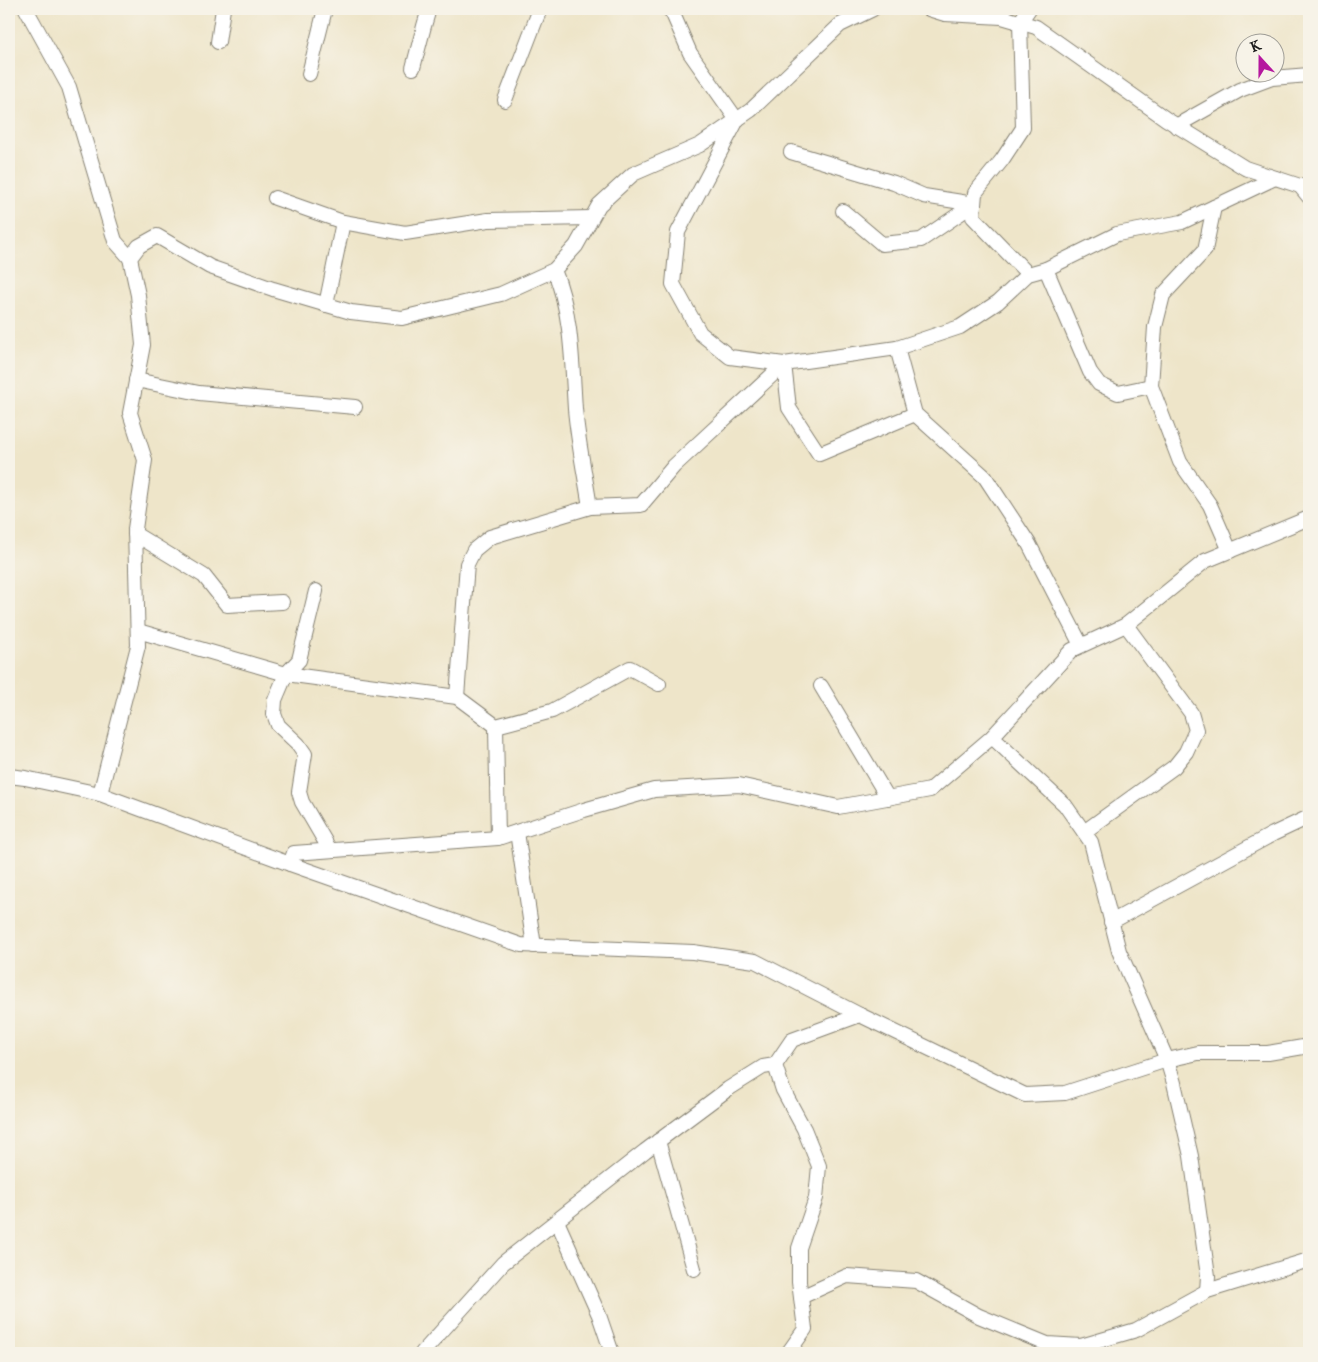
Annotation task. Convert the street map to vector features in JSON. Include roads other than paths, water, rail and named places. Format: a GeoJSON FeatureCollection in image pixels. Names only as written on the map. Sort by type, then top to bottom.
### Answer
{"type":"FeatureCollection","features":[{"type":"Feature","properties":{"kind":"street"},"geometry":{"type":"LineString","coordinates":[[26,9],[69,87],[114,241],[130,258],[138,295],[143,345],[130,413],[145,460],[136,534],[138,646],[100,794]]}},
{"type":"Feature","properties":{"kind":"street"},"geometry":{"type":"LineString","coordinates":[[218,42],[223,9]]}},
{"type":"Feature","properties":{"kind":"street"},"geometry":{"type":"LineString","coordinates":[[310,74],[325,9]]}},
{"type":"Feature","properties":{"kind":"street"},"geometry":{"type":"LineString","coordinates":[[414,68],[430,9]]}},
{"type":"Feature","properties":{"kind":"street"},"geometry":{"type":"LineString","coordinates":[[505,100],[540,9]]}},
{"type":"Feature","properties":{"kind":"street"},"geometry":{"type":"LineString","coordinates":[[669,9],[690,53],[737,120]]}},
{"type":"Feature","properties":{"kind":"street"},"geometry":{"type":"LineString","coordinates":[[130,258],[139,246],[158,236],[210,267],[273,289],[351,312],[402,318],[501,294],[554,270],[576,246],[599,205],[633,174],[700,145],[737,120],[751,110],[840,25],[872,9]]}},
{"type":"Feature","properties":{"kind":"street"},"geometry":{"type":"LineString","coordinates":[[929,9],[945,14],[1002,17],[1036,27],[1176,126],[1245,168],[1300,186],[1309,195]]}},
{"type":"Feature","properties":{"kind":"street"},"geometry":{"type":"LineString","coordinates":[[1028,274],[973,217],[975,193],[1002,160],[1023,128],[1020,22],[1030,9]]}},
{"type":"Feature","properties":{"kind":"street"},"geometry":{"type":"LineString","coordinates":[[1176,126],[1248,87],[1272,78],[1309,75]]}},
{"type":"Feature","properties":{"kind":"street"},"geometry":{"type":"LineString","coordinates":[[737,120],[678,232],[673,284],[700,333],[730,357],[784,364],[897,348],[960,327],[998,302],[1028,274],[1046,269],[1117,234],[1182,222],[1275,178]]}},
{"type":"Feature","properties":{"kind":"street"},"geometry":{"type":"LineString","coordinates":[[791,152],[894,183],[924,196],[974,204]]}},
{"type":"Feature","properties":{"kind":"street"},"geometry":{"type":"LineString","coordinates":[[275,198],[343,222],[405,232],[488,220],[592,218]]}},
{"type":"Feature","properties":{"kind":"street"},"geometry":{"type":"LineString","coordinates":[[843,211],[882,244],[921,240],[974,204]]}},
{"type":"Feature","properties":{"kind":"street"},"geometry":{"type":"LineString","coordinates":[[1214,207],[1204,250],[1164,295],[1155,327],[1151,386],[1180,462],[1210,505],[1230,551]]}},
{"type":"Feature","properties":{"kind":"street"},"geometry":{"type":"LineString","coordinates":[[326,304],[343,222]]}},
{"type":"Feature","properties":{"kind":"street"},"geometry":{"type":"LineString","coordinates":[[1046,269],[1090,372],[1099,384],[1118,393],[1151,386]]}},
{"type":"Feature","properties":{"kind":"street"},"geometry":{"type":"LineString","coordinates":[[554,270],[564,300],[574,371],[576,411],[590,507]]}},
{"type":"Feature","properties":{"kind":"street"},"geometry":{"type":"LineString","coordinates":[[897,348],[915,414],[985,477],[1029,544],[1081,646]]}},
{"type":"Feature","properties":{"kind":"street"},"geometry":{"type":"LineString","coordinates":[[784,364],[789,408],[819,454],[915,414]]}},
{"type":"Feature","properties":{"kind":"street"},"geometry":{"type":"LineString","coordinates":[[457,697],[467,564],[474,550],[490,537],[590,507],[641,506],[674,466],[784,364]]}},
{"type":"Feature","properties":{"kind":"street"},"geometry":{"type":"LineString","coordinates":[[136,380],[199,393],[355,407]]}},
{"type":"Feature","properties":{"kind":"street"},"geometry":{"type":"LineString","coordinates":[[290,864],[294,853],[498,838],[654,790],[739,786],[838,807],[930,790],[992,737],[1072,650],[1126,624],[1205,561],[1309,518]]}},
{"type":"Feature","properties":{"kind":"street"},"geometry":{"type":"LineString","coordinates":[[136,534],[204,576],[227,605],[282,602]]}},
{"type":"Feature","properties":{"kind":"street"},"geometry":{"type":"LineString","coordinates":[[316,591],[299,660],[286,674],[275,700],[274,714],[278,725],[298,744],[305,754],[299,792],[302,802],[330,850]]}},
{"type":"Feature","properties":{"kind":"street"},"geometry":{"type":"LineString","coordinates":[[1084,832],[1174,767],[1186,752],[1196,730],[1192,712],[1126,624]]}},
{"type":"Feature","properties":{"kind":"street"},"geometry":{"type":"LineString","coordinates":[[138,631],[286,674],[457,697],[496,726]]}},
{"type":"Feature","properties":{"kind":"street"},"geometry":{"type":"LineString","coordinates":[[496,726],[552,711],[630,668],[659,684]]}},
{"type":"Feature","properties":{"kind":"street"},"geometry":{"type":"LineString","coordinates":[[821,686],[888,798]]}},
{"type":"Feature","properties":{"kind":"street"},"geometry":{"type":"LineString","coordinates":[[496,726],[498,838]]}},
{"type":"Feature","properties":{"kind":"street"},"geometry":{"type":"LineString","coordinates":[[992,737],[1065,805],[1091,842],[1119,951],[1167,1060],[1174,1083],[1191,1156],[1208,1276],[1207,1291]]}},
{"type":"Feature","properties":{"kind":"street"},"geometry":{"type":"LineString","coordinates":[[9,776],[100,794],[290,864],[521,945],[694,952],[755,961],[860,1015],[1025,1095],[1065,1093],[1167,1060],[1198,1053],[1268,1053],[1309,1046]]}},
{"type":"Feature","properties":{"kind":"street"},"geometry":{"type":"LineString","coordinates":[[1111,922],[1273,834],[1309,817]]}},
{"type":"Feature","properties":{"kind":"street"},"geometry":{"type":"LineString","coordinates":[[517,832],[534,946]]}},
{"type":"Feature","properties":{"kind":"street"},"geometry":{"type":"LineString","coordinates":[[422,1353],[503,1263],[658,1141],[728,1089],[763,1067],[775,1065],[792,1040],[860,1015]]}},
{"type":"Feature","properties":{"kind":"street"},"geometry":{"type":"LineString","coordinates":[[775,1065],[782,1090],[804,1129],[819,1166],[816,1198],[799,1248],[801,1297],[805,1329],[788,1353]]}},
{"type":"Feature","properties":{"kind":"street"},"geometry":{"type":"LineString","coordinates":[[658,1141],[694,1268]]}},
{"type":"Feature","properties":{"kind":"street"},"geometry":{"type":"LineString","coordinates":[[557,1221],[599,1315],[612,1353]]}},
{"type":"Feature","properties":{"kind":"street"},"geometry":{"type":"LineString","coordinates":[[801,1297],[847,1276],[916,1281],[979,1316],[1047,1344],[1081,1346],[1136,1330],[1207,1291],[1309,1260]]}}]}
